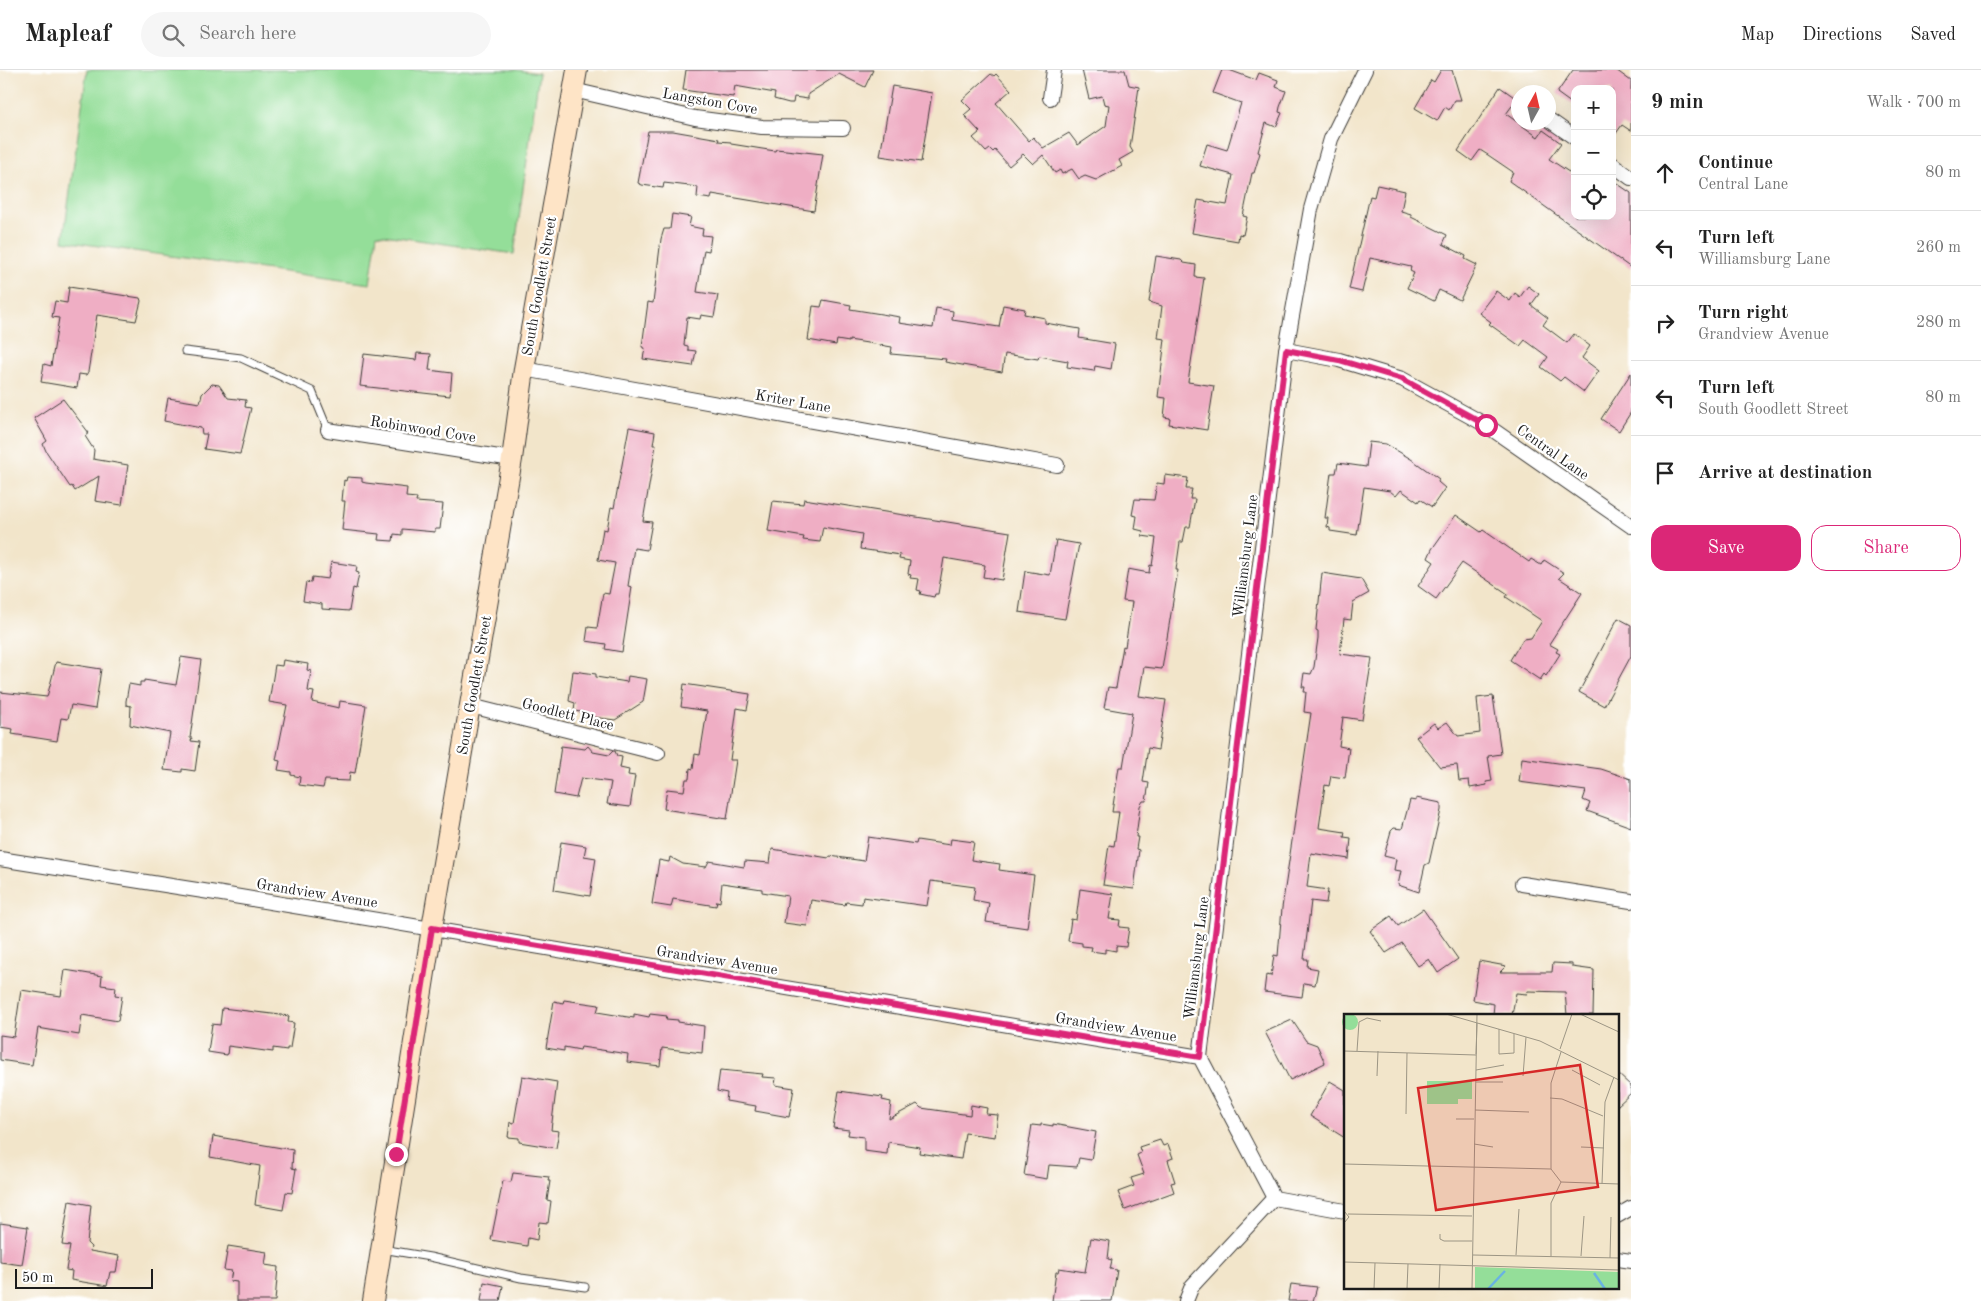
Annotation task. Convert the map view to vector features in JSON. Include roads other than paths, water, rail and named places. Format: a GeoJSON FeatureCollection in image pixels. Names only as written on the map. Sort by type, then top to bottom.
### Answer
{"type":"FeatureCollection","features":[{"type":"Feature","properties":{"kind":"main road","name":"South Goodlett Street"},"geometry":{"type":"LineString","coordinates":[[373,1301],[432,928],[512,459],[524,369],[577,70]]}},
{"type":"Feature","properties":{"kind":"street"},"geometry":{"type":"LineString","coordinates":[[1050,98],[1054,70]]}},
{"type":"Feature","properties":{"kind":"street","name":"Williamsburg Lane"},"geometry":{"type":"LineString","coordinates":[[1200,1057],[1286,350],[1311,209],[1331,139],[1365,70]]}},
{"type":"Feature","properties":{"kind":"street","name":"Langston Cove"},"geometry":{"type":"LineString","coordinates":[[573,90],[705,119],[762,127],[843,128]]}},
{"type":"Feature","properties":{"kind":"street"},"geometry":{"type":"LineString","coordinates":[[1556,125],[1571,135]]}},
{"type":"Feature","properties":{"kind":"street"},"geometry":{"type":"LineString","coordinates":[[1616,167],[1631,178]]}},
{"type":"Feature","properties":{"kind":"street","name":"Central Lane"},"geometry":{"type":"LineString","coordinates":[[1286,350],[1339,360],[1402,379],[1486,425],[1631,526]]}},
{"type":"Feature","properties":{"kind":"street","name":"Kriter Lane"},"geometry":{"type":"LineString","coordinates":[[524,369],[1057,465]]}},
{"type":"Feature","properties":{"kind":"street","name":"Robinwood Cove"},"geometry":{"type":"LineString","coordinates":[[328,430],[512,459]]}},
{"type":"Feature","properties":{"kind":"street","name":"Goodlett Place"},"geometry":{"type":"LineString","coordinates":[[471,706],[658,754]]}},
{"type":"Feature","properties":{"kind":"street","name":"Grandview Avenue"},"geometry":{"type":"LineString","coordinates":[[0,859],[432,928],[1200,1057]]}},
{"type":"Feature","properties":{"kind":"street"},"geometry":{"type":"LineString","coordinates":[[1522,884],[1631,901]]}},
{"type":"Feature","properties":{"kind":"street"},"geometry":{"type":"LineString","coordinates":[[1200,1057],[1274,1198]]}},
{"type":"Feature","properties":{"kind":"street"},"geometry":{"type":"LineString","coordinates":[[1274,1198],[1344,1211]]}},
{"type":"Feature","properties":{"kind":"street"},"geometry":{"type":"LineString","coordinates":[[1186,1301],[1192,1286],[1274,1198]]}},
{"type":"Feature","properties":{"kind":"street"},"geometry":{"type":"LineString","coordinates":[[1618,1215],[1631,1208]]}},
{"type":"Feature","properties":{"kind":"street"},"geometry":{"type":"LineString","coordinates":[[1618,1259],[1631,1261]]}},
{"type":"Feature","properties":{"kind":"lane"},"geometry":{"type":"LineString","coordinates":[[185,351],[242,358],[312,392],[328,430]]}},
{"type":"Feature","properties":{"kind":"lane"},"geometry":{"type":"LineString","coordinates":[[382,1249],[430,1257],[521,1278],[585,1287]]}}]}
